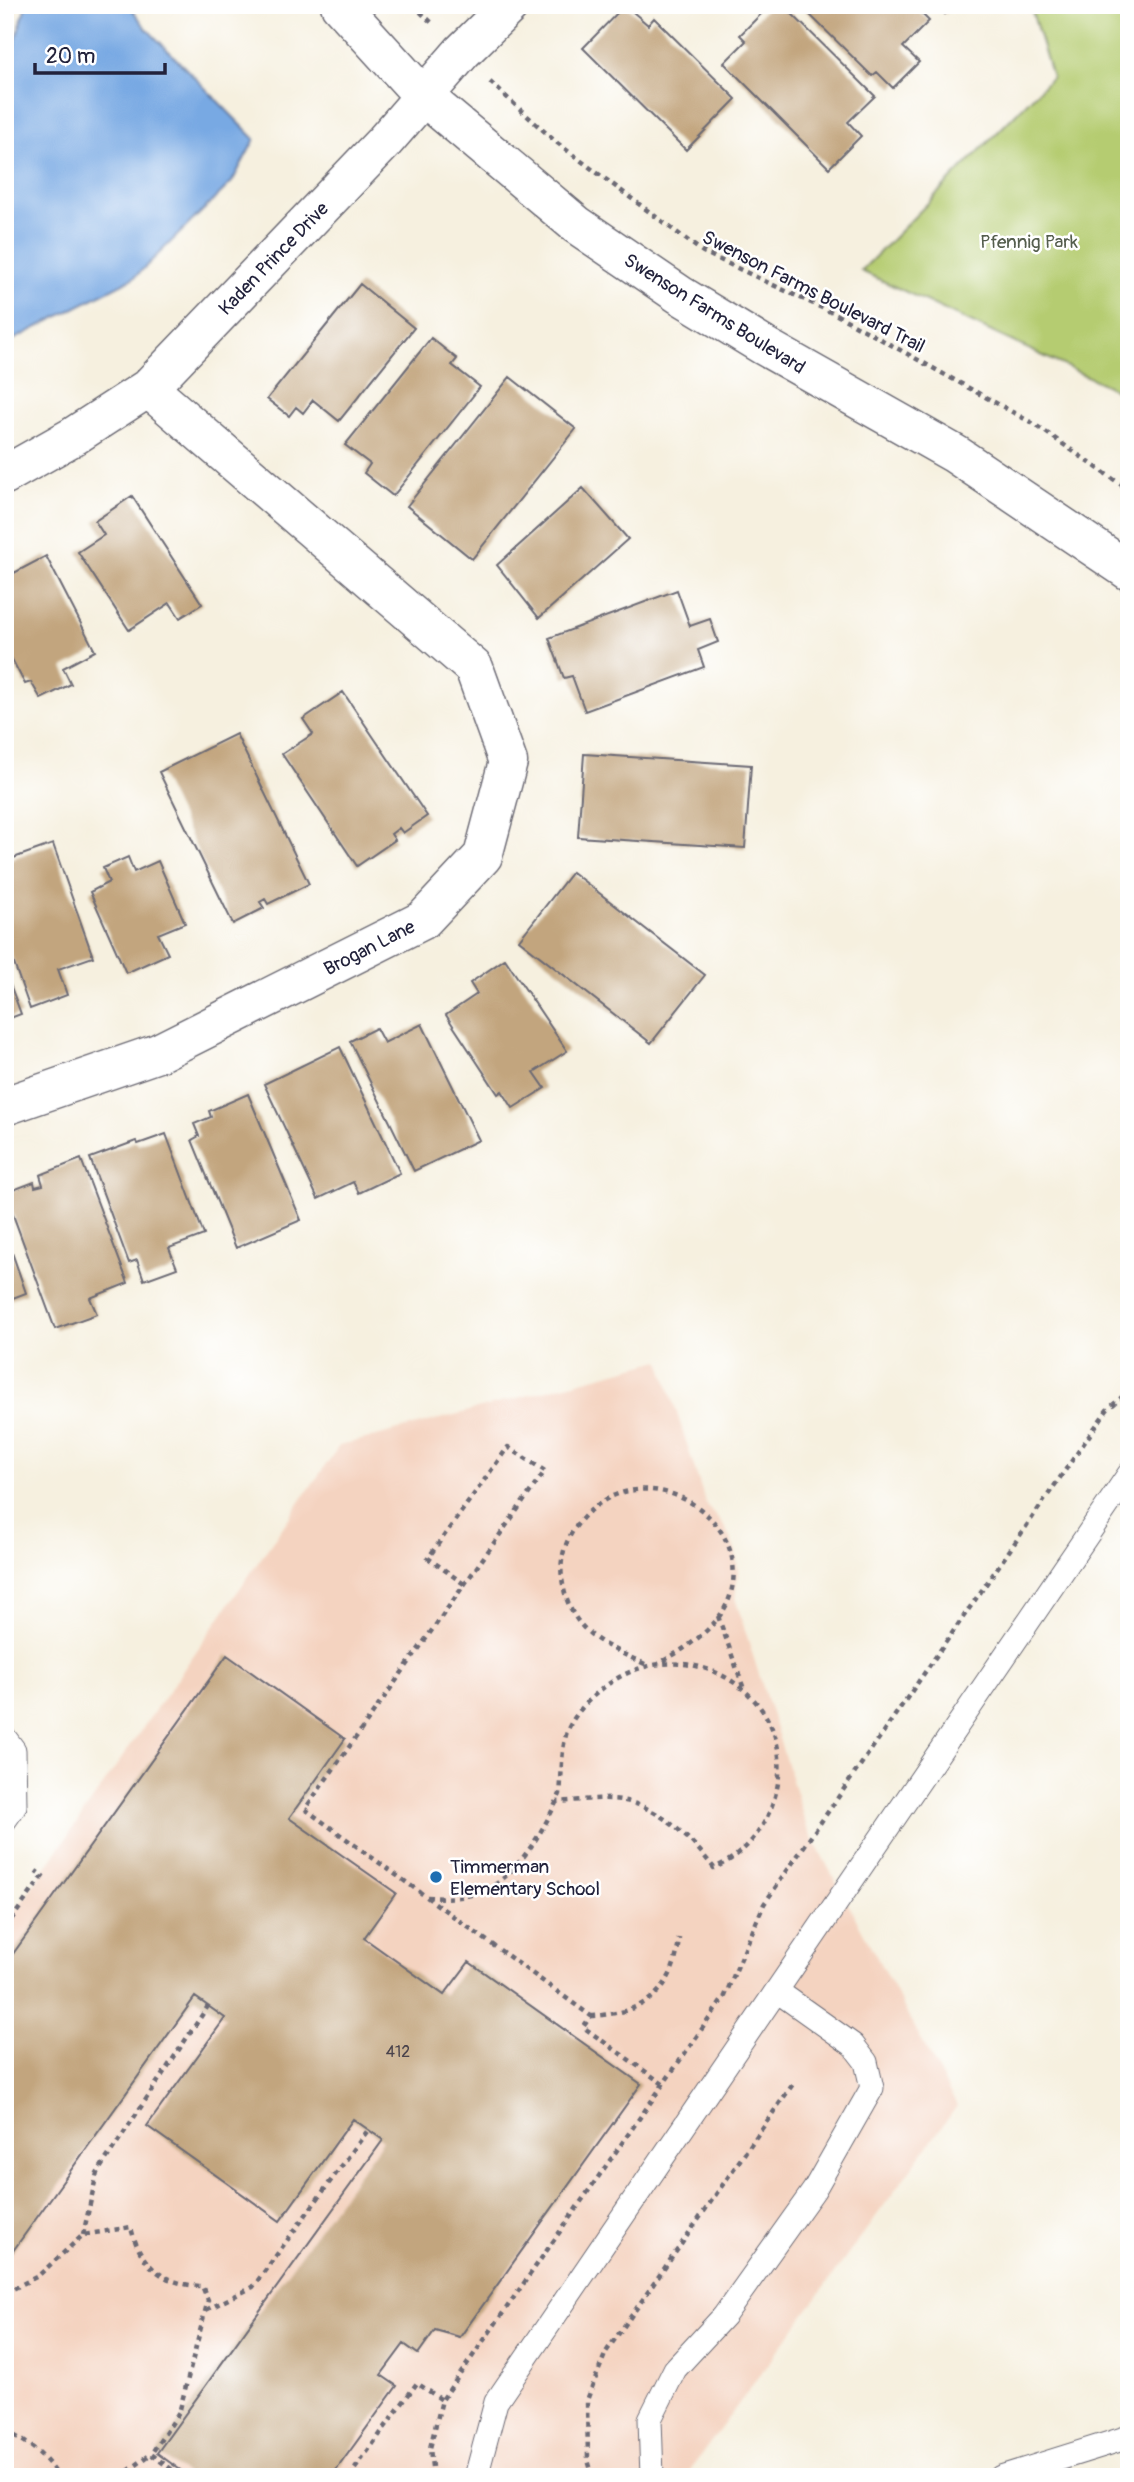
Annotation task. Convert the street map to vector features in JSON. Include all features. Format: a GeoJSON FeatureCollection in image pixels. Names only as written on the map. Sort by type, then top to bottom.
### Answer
{"type":"FeatureCollection","features":[{"type":"Feature","properties":{"kind":"street","name":"Swenson Farms Boulevard"},"geometry":{"type":"LineString","coordinates":[[340,5],[422,95],[577,225],[657,280],[764,346],[955,454],[1129,571]]}},
{"type":"Feature","properties":{"kind":"street","name":"Kaden Prince Drive"},"geometry":{"type":"LineString","coordinates":[[5,475],[74,436],[148,388],[384,142],[461,52],[510,5]]}},
{"type":"Feature","properties":{"kind":"street","name":"Brogan Lane"},"geometry":{"type":"LineString","coordinates":[[5,1107],[158,1053],[423,920],[483,856],[508,762],[474,668],[148,388]]}},
{"type":"Feature","properties":{"kind":"lane"},"geometry":{"type":"LineString","coordinates":[[476,2477],[496,2402],[1129,1474]]}},
{"type":"Feature","properties":{"kind":"lane"},"geometry":{"type":"LineString","coordinates":[[5,1738],[14,1750],[15,1806],[5,1820]]}},
{"type":"Feature","properties":{"kind":"lane"},"geometry":{"type":"LineString","coordinates":[[652,2477],[650,2419],[675,2369],[724,2316],[814,2190],[872,2088],[866,2062],[853,2045],[777,1991]]}},
{"type":"Feature","properties":{"kind":"lane"},"geometry":{"type":"LineString","coordinates":[[1001,2477],[1129,2437]]}},
{"type":"Feature","properties":{"kind":"path","name":"Swenson Farms Boulevard Trail"},"geometry":{"type":"LineString","coordinates":[[413,5],[556,142],[702,252],[837,315],[1034,424],[1129,490]]}},
{"type":"Feature","properties":{"kind":"path"},"geometry":{"type":"LineString","coordinates":[[433,2477],[430,2448],[442,2400],[725,1996],[764,1904],[1107,1409],[1129,1391]]}},
{"type":"Feature","properties":{"kind":"path"},"geometry":{"type":"LineString","coordinates":[[464,1584],[428,1558],[508,1447],[545,1471],[305,1809],[591,2016],[621,2014],[659,1993],[678,1958],[679,1938]]}},
{"type":"Feature","properties":{"kind":"path"},"geometry":{"type":"LineString","coordinates":[[646,1664],[609,1648],[582,1629],[565,1600],[560,1563],[573,1529],[592,1506],[617,1493],[652,1488],[684,1496],[707,1515],[725,1540],[732,1568],[729,1599],[718,1616],[695,1640],[658,1664]]}},
{"type":"Feature","properties":{"kind":"path"},"geometry":{"type":"LineString","coordinates":[[718,1616],[745,1690]]}},
{"type":"Feature","properties":{"kind":"path"},"geometry":{"type":"LineString","coordinates":[[426,1897],[451,1899],[482,1892],[506,1874],[530,1849],[557,1802],[566,1734],[585,1703],[613,1678],[646,1664],[687,1662],[729,1677],[758,1703],[781,1767],[762,1828],[731,1861],[714,1868],[676,1826],[644,1807],[613,1799],[557,1802]]}},
{"type":"Feature","properties":{"kind":"path"},"geometry":{"type":"LineString","coordinates":[[5,1928],[43,1876],[36,1871]]}},
{"type":"Feature","properties":{"kind":"path"},"geometry":{"type":"LineString","coordinates":[[83,2235],[97,2173],[208,2006]]}},
{"type":"Feature","properties":{"kind":"path"},"geometry":{"type":"LineString","coordinates":[[591,2016],[583,2027],[663,2084]]}},
{"type":"Feature","properties":{"kind":"path"},"geometry":{"type":"LineString","coordinates":[[593,2477],[588,2460],[587,2400],[606,2352],[793,2084]]}},
{"type":"Feature","properties":{"kind":"path"},"geometry":{"type":"LineString","coordinates":[[205,2310],[253,2287],[369,2130]]}},
{"type":"Feature","properties":{"kind":"path"},"geometry":{"type":"LineString","coordinates":[[5,2293],[38,2276],[83,2235],[131,2227],[144,2261],[157,2274],[180,2286],[202,2286],[208,2300],[179,2413],[151,2454],[120,2477]]}},
{"type":"Feature","properties":{"kind":"path"},"geometry":{"type":"LineString","coordinates":[[349,2477],[417,2384],[442,2400]]}},
{"type":"Feature","properties":{"kind":"path"},"geometry":{"type":"LineString","coordinates":[[5,2431],[35,2449],[59,2477]]}},
{"type":"Feature","properties":{"kind":"path"},"geometry":{"type":"LineString","coordinates":[[151,2454],[182,2477]]}},
{"type":"Feature","properties":{"kind":"shaded area","name":"Timmerman Elementary School"},"geometry":{"type":"Polygon","coordinates":[[[660,1360],[706,1504],[726,1529],[736,1552],[738,1572],[735,1598],[807,1828],[957,2106],[685,2477],[5,2477],[5,1926],[339,1446],[660,1360]]]}},
{"type":"Feature","properties":{"kind":"green space","name":"Pfennig Park"},"geometry":{"type":"Polygon","coordinates":[[[1030,5],[1129,5],[1129,396],[861,271],[1052,77],[1030,5]]]}},
{"type":"Feature","properties":{"kind":"water"},"geometry":{"type":"Polygon","coordinates":[[[26,5],[129,5],[146,28],[255,139],[232,182],[135,277],[5,344],[5,77],[26,5]]]}},
{"type":"Feature","properties":{"kind":"building"},"geometry":{"type":"Polygon","coordinates":[[[625,5],[648,25],[654,18],[736,99],[686,150],[583,48],[625,5]]]}},
{"type":"Feature","properties":{"kind":"building"},"geometry":{"type":"Polygon","coordinates":[[[770,5],[783,5],[875,96],[848,122],[861,136],[829,168],[724,63],[746,41],[740,35],[770,5]]]}},
{"type":"Feature","properties":{"kind":"building"},"geometry":{"type":"Polygon","coordinates":[[[806,5],[913,5],[929,21],[903,47],[919,62],[893,88],[877,72],[872,76],[803,8],[806,5]]]}},
{"type":"Feature","properties":{"kind":"building"},"geometry":{"type":"Polygon","coordinates":[[[936,5],[954,5],[945,14],[936,5]]]}},
{"type":"Feature","properties":{"kind":"building"},"geometry":{"type":"Polygon","coordinates":[[[360,284],[414,328],[339,421],[313,400],[303,413],[296,407],[289,416],[267,399],[360,284]]]}},
{"type":"Feature","properties":{"kind":"building"},"geometry":{"type":"Polygon","coordinates":[[[431,338],[457,359],[452,365],[480,387],[393,496],[364,473],[370,464],[345,445],[431,338]]]}},
{"type":"Feature","properties":{"kind":"building"},"geometry":{"type":"Polygon","coordinates":[[[510,377],[576,429],[472,559],[407,506],[510,377]]]}},
{"type":"Feature","properties":{"kind":"building"},"geometry":{"type":"Polygon","coordinates":[[[583,488],[628,539],[539,618],[497,565],[583,488]]]}},
{"type":"Feature","properties":{"kind":"building"},"geometry":{"type":"Polygon","coordinates":[[[132,496],[202,604],[180,618],[170,603],[129,630],[78,552],[104,535],[95,521],[132,496]]]}},
{"type":"Feature","properties":{"kind":"building"},"geometry":{"type":"Polygon","coordinates":[[[46,556],[95,651],[63,668],[71,684],[41,699],[31,682],[25,684],[5,646],[5,569],[11,566],[14,573],[46,556]]]}},
{"type":"Feature","properties":{"kind":"building"},"geometry":{"type":"Polygon","coordinates":[[[677,590],[690,626],[710,619],[718,642],[698,650],[704,667],[585,711],[572,676],[564,678],[549,638],[677,590]]]}},
{"type":"Feature","properties":{"kind":"building"},"geometry":{"type":"Polygon","coordinates":[[[343,692],[427,816],[403,833],[399,828],[391,834],[395,840],[357,866],[282,754],[313,734],[303,719],[343,692]]]}},
{"type":"Feature","properties":{"kind":"building"},"geometry":{"type":"Polygon","coordinates":[[[236,734],[309,884],[268,904],[265,899],[260,902],[264,908],[233,924],[159,772],[236,734]]]}},
{"type":"Feature","properties":{"kind":"building"},"geometry":{"type":"Polygon","coordinates":[[[584,754],[751,765],[745,848],[578,837],[584,754]]]}},
{"type":"Feature","properties":{"kind":"building"},"geometry":{"type":"Polygon","coordinates":[[[53,844],[93,957],[58,969],[67,995],[30,1009],[5,938],[5,861],[53,844]]]}},
{"type":"Feature","properties":{"kind":"building"},"geometry":{"type":"Polygon","coordinates":[[[128,857],[134,872],[158,861],[185,923],[158,934],[168,954],[126,973],[90,892],[109,882],[103,868],[128,857]]]}},
{"type":"Feature","properties":{"kind":"building"},"geometry":{"type":"Polygon","coordinates":[[[572,872],[705,975],[651,1043],[519,940],[572,872]]]}},
{"type":"Feature","properties":{"kind":"building"},"geometry":{"type":"Polygon","coordinates":[[[505,959],[567,1051],[534,1072],[545,1088],[513,1108],[502,1091],[498,1094],[446,1015],[477,994],[470,983],[505,959]]]}},
{"type":"Feature","properties":{"kind":"building"},"geometry":{"type":"Polygon","coordinates":[[[5,971],[21,1014],[5,1020],[5,971]]]}},
{"type":"Feature","properties":{"kind":"building"},"geometry":{"type":"Polygon","coordinates":[[[422,1024],[479,1140],[414,1171],[350,1041],[376,1028],[384,1043],[422,1024]]]}},
{"type":"Feature","properties":{"kind":"building"},"geometry":{"type":"Polygon","coordinates":[[[340,1047],[400,1173],[359,1193],[353,1182],[318,1199],[264,1084],[340,1047]]]}},
{"type":"Feature","properties":{"kind":"building"},"geometry":{"type":"Polygon","coordinates":[[[248,1094],[301,1220],[236,1248],[192,1140],[199,1136],[194,1124],[211,1117],[209,1111],[248,1094]]]}},
{"type":"Feature","properties":{"kind":"building"},"geometry":{"type":"Polygon","coordinates":[[[166,1134],[204,1235],[169,1248],[177,1268],[144,1280],[137,1260],[129,1263],[90,1158],[136,1141],[138,1144],[166,1134]]]}},
{"type":"Feature","properties":{"kind":"building"},"geometry":{"type":"Polygon","coordinates":[[[81,1159],[128,1283],[90,1298],[97,1314],[55,1329],[5,1193],[34,1182],[35,1187],[43,1185],[40,1175],[81,1159]]]}},
{"type":"Feature","properties":{"kind":"building"},"geometry":{"type":"Polygon","coordinates":[[[5,1236],[26,1293],[5,1301],[5,1236]]]}},
{"type":"Feature","properties":{"kind":"building"},"geometry":{"type":"Polygon","coordinates":[[[227,1655],[345,1739],[289,1818],[396,1893],[364,1938],[444,1995],[469,1962],[641,2084],[460,2337],[435,2330],[418,2354],[404,2344],[381,2375],[397,2386],[331,2477],[190,2477],[157,2453],[383,2140],[353,2119],[280,2221],[147,2126],[225,2018],[195,1997],[5,2262],[5,1965],[227,1655]]]}},
{"type":"Feature","properties":{"kind":"place","name":"Timmerman Elementary School"},"geometry":{"type":"Point","coordinates":[436,1877]}}]}
